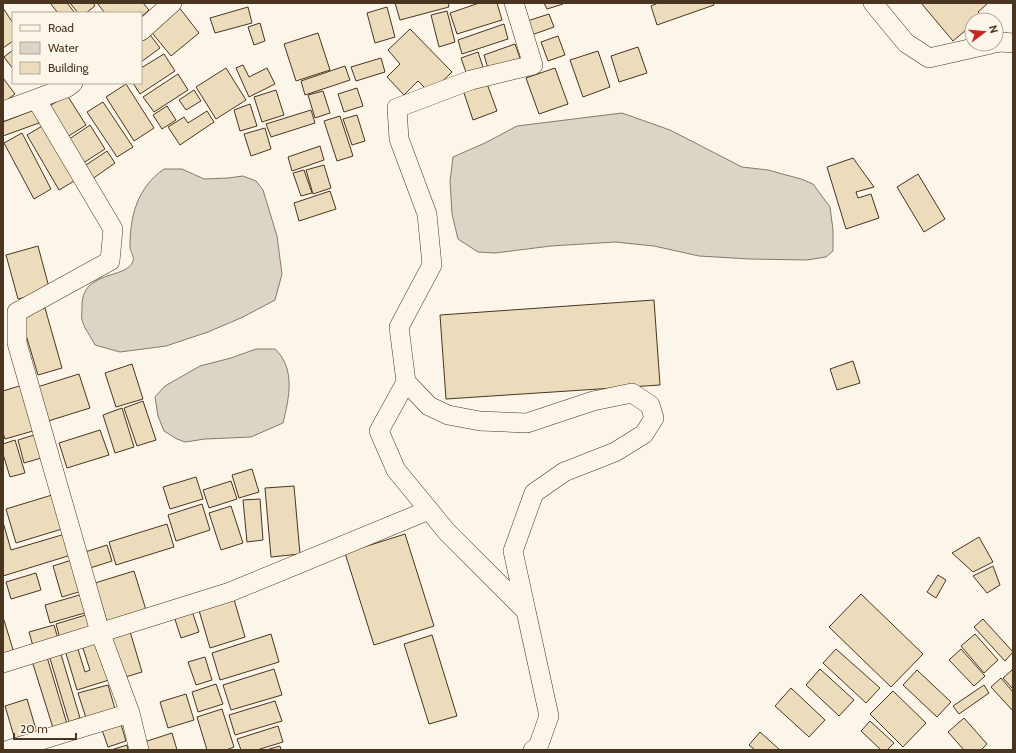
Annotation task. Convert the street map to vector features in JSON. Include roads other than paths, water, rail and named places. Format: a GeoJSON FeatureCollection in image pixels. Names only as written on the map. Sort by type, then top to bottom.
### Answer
{"type":"FeatureCollection","features":[{"type":"Feature","properties":{"kind":"street"},"geometry":{"type":"LineString","coordinates":[[142,30],[172,3]]}},
{"type":"Feature","properties":{"kind":"street"},"geometry":{"type":"LineString","coordinates":[[514,3],[533,65],[471,80],[397,108],[399,139],[427,214],[432,265],[399,327],[406,382],[428,406],[448,415],[480,420],[527,423],[593,402],[632,393],[650,405],[654,418],[644,434],[615,452],[564,472],[534,493],[513,551],[549,716],[538,748],[533,750]]}},
{"type":"Feature","properties":{"kind":"street"},"geometry":{"type":"LineString","coordinates":[[873,3],[906,43],[929,58],[964,50]]}},
{"type":"Feature","properties":{"kind":"street"},"geometry":{"type":"LineString","coordinates":[[3,111],[66,88],[72,84]]}},
{"type":"Feature","properties":{"kind":"street"},"geometry":{"type":"LineString","coordinates":[[36,99],[113,229],[110,261],[17,312],[17,343],[100,632],[130,713],[139,750]]}},
{"type":"Feature","properties":{"kind":"street"},"geometry":{"type":"LineString","coordinates":[[406,382],[379,431],[396,470],[447,532],[526,611]]}},
{"type":"Feature","properties":{"kind":"street"},"geometry":{"type":"LineString","coordinates":[[3,663],[230,592],[429,510]]}},
{"type":"Feature","properties":{"kind":"street"},"geometry":{"type":"LineString","coordinates":[[8,750],[130,713]]}},
{"type":"Feature","properties":{"kind":"water"},"geometry":{"type":"Polygon","coordinates":[[[622,113],[670,130],[742,167],[768,170],[801,179],[813,184],[830,207],[833,230],[833,251],[826,257],[807,260],[750,259],[699,256],[654,246],[615,242],[551,246],[495,253],[478,252],[458,239],[452,214],[450,181],[453,157],[485,143],[517,126],[622,113]]]}},
{"type":"Feature","properties":{"kind":"water"},"geometry":{"type":"Polygon","coordinates":[[[164,169],[182,169],[204,179],[243,176],[256,181],[263,190],[277,236],[282,274],[275,300],[243,317],[208,332],[166,346],[120,352],[95,345],[84,326],[82,319],[83,296],[88,287],[96,281],[122,271],[129,267],[133,261],[130,247],[130,236],[137,204],[147,185],[164,169]]]}},
{"type":"Feature","properties":{"kind":"water"},"geometry":{"type":"Polygon","coordinates":[[[256,349],[275,349],[282,357],[286,365],[289,394],[283,423],[251,437],[205,439],[185,442],[164,431],[158,416],[155,397],[165,386],[200,366],[231,358],[256,349]]]}}]}
